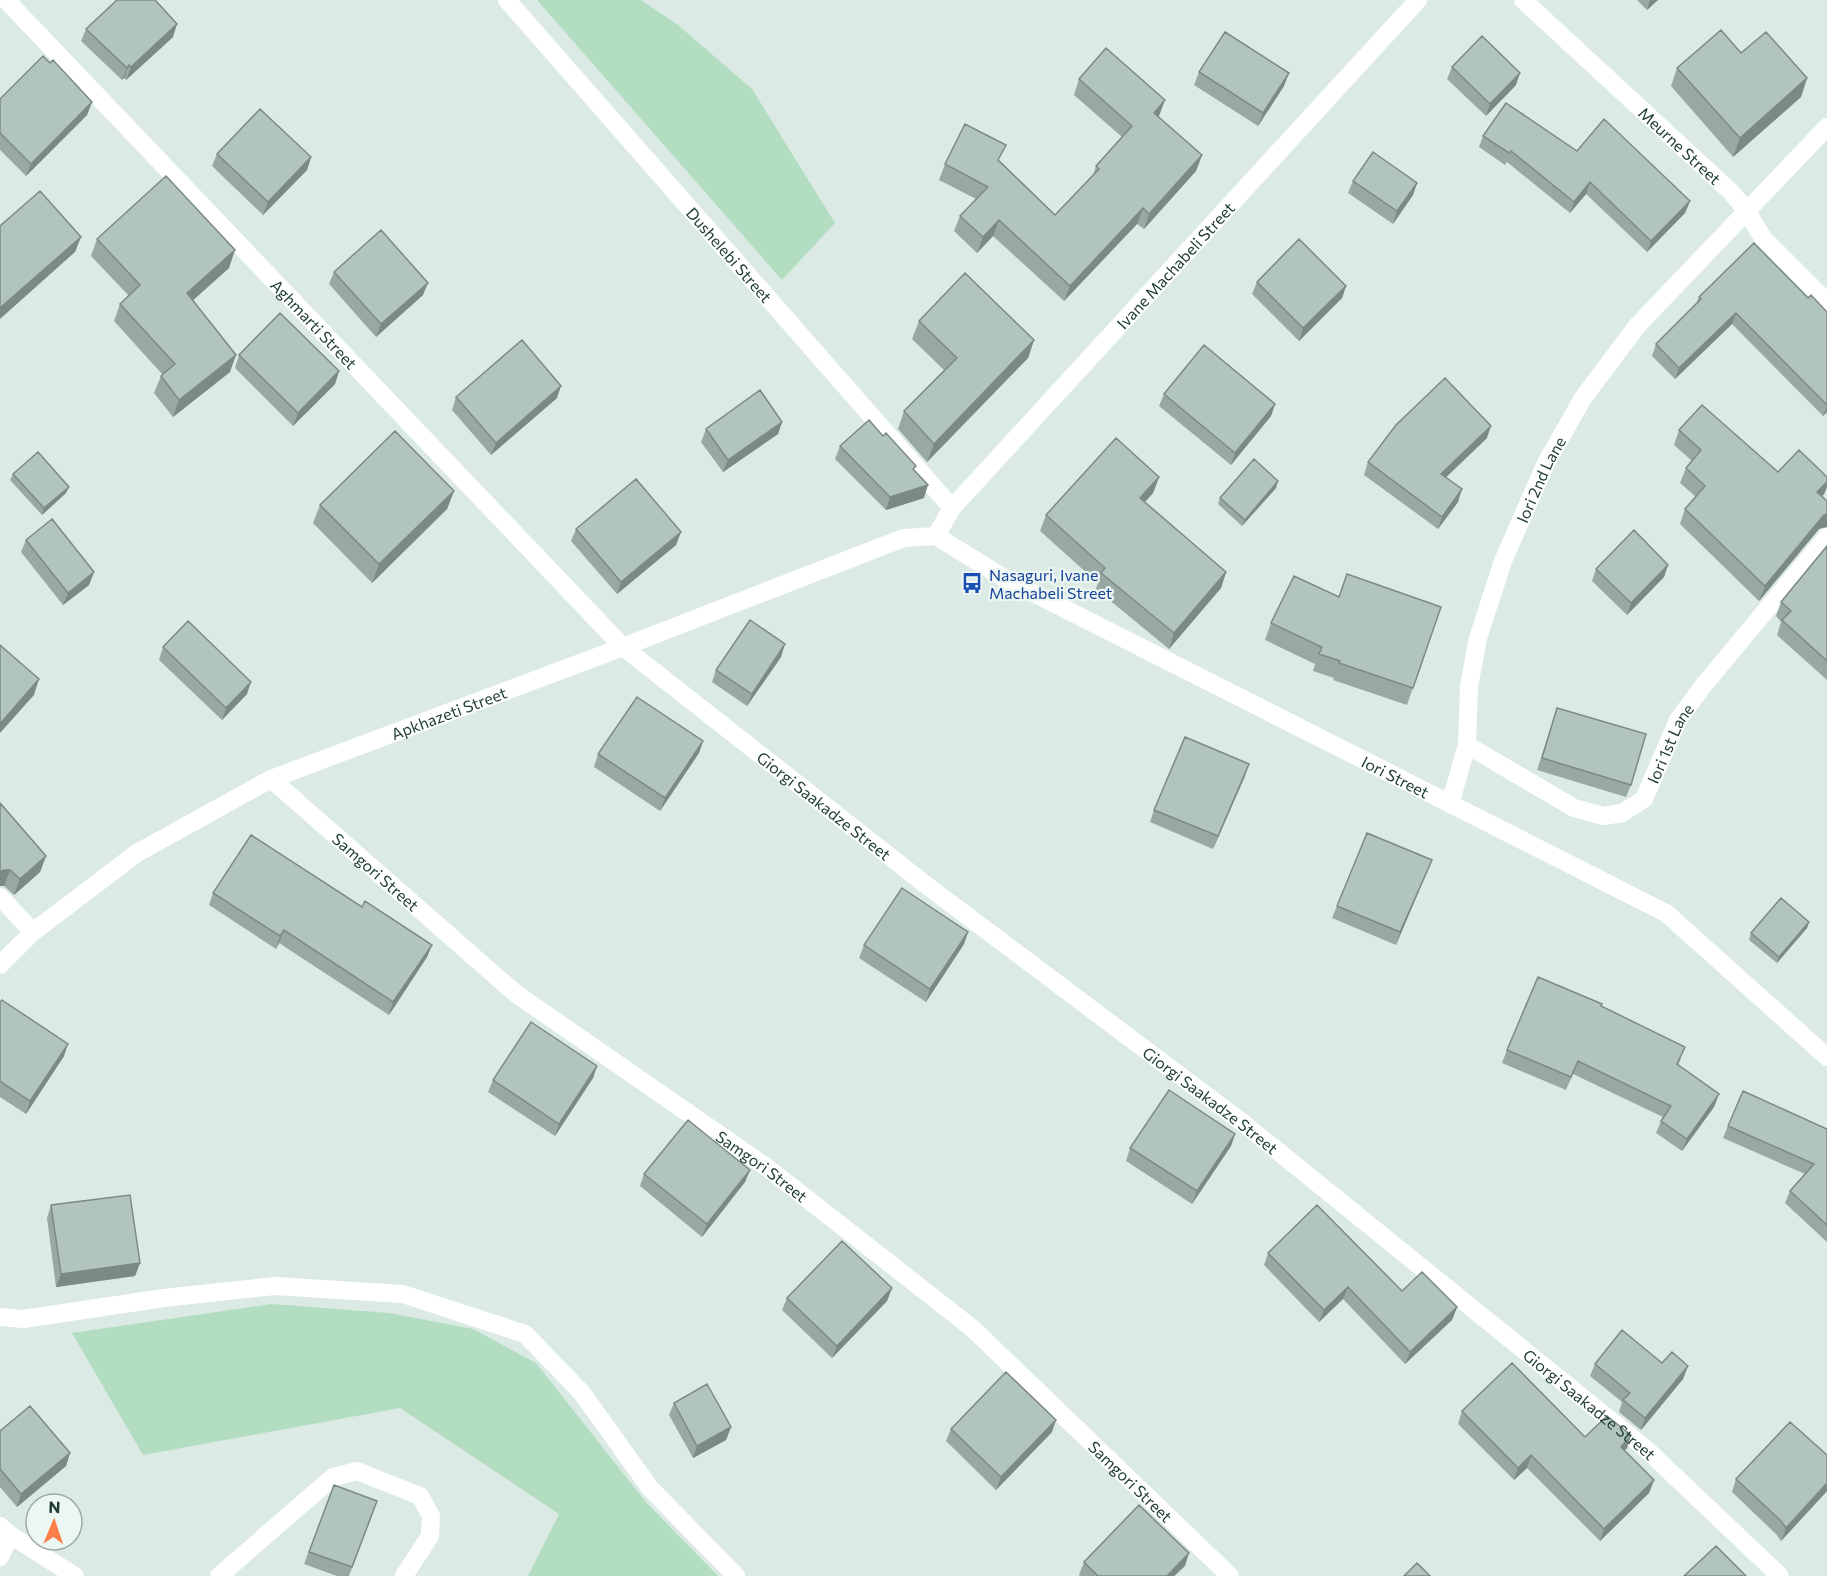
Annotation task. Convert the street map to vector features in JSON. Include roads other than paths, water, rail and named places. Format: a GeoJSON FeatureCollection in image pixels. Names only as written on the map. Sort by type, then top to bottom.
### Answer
{"type":"FeatureCollection","features":[{"type":"Feature","properties":{"kind":"street","name":"Aghmarti Street"},"geometry":{"type":"LineString","coordinates":[[6,0],[623,647]]}},
{"type":"Feature","properties":{"kind":"street","name":"Dushelebi Street"},"geometry":{"type":"LineString","coordinates":[[507,0],[952,508]]}},
{"type":"Feature","properties":{"kind":"street","name":"Ivane Machabeli Street"},"geometry":{"type":"LineString","coordinates":[[936,536],[952,508],[1418,0]]}},
{"type":"Feature","properties":{"kind":"street","name":"Meurne Street"},"geometry":{"type":"LineString","coordinates":[[1523,0],[1731,192],[1746,210],[1763,238],[1827,302]]}},
{"type":"Feature","properties":{"kind":"street","name":"Iori 2nd Lane"},"geometry":{"type":"LineString","coordinates":[[1450,804],[1467,745],[1468,686],[1479,638],[1503,561],[1546,464],[1583,398],[1637,327],[1827,127]]}},
{"type":"Feature","properties":{"kind":"street","name":"Apkhazeti Street"},"geometry":{"type":"LineString","coordinates":[[0,965],[33,932],[137,853],[271,779],[623,647],[904,538],[936,536]]}},
{"type":"Feature","properties":{"kind":"street","name":"Iori Street"},"geometry":{"type":"LineString","coordinates":[[936,536],[1004,578],[1666,913],[1827,1057]]}},
{"type":"Feature","properties":{"kind":"street","name":"Iori 1st Lane"},"geometry":{"type":"LineString","coordinates":[[1467,745],[1574,808],[1604,816],[1622,813],[1644,799],[1678,720],[1703,686],[1827,537]]}},
{"type":"Feature","properties":{"kind":"street","name":"Giorgi Saakadze Street"},"geometry":{"type":"LineString","coordinates":[[623,647],[930,888],[1270,1145],[1646,1449],[1779,1576]]}},
{"type":"Feature","properties":{"kind":"street","name":"Samgori Street"},"geometry":{"type":"LineString","coordinates":[[271,779],[515,993],[769,1169],[972,1328],[1230,1576]]}},
{"type":"Feature","properties":{"kind":"street"},"geometry":{"type":"LineString","coordinates":[[0,897],[33,932]]}},
{"type":"Feature","properties":{"kind":"street"},"geometry":{"type":"LineString","coordinates":[[0,1317],[23,1319],[164,1298],[275,1286],[404,1294],[525,1334],[582,1393],[650,1488],[736,1576]]}},
{"type":"Feature","properties":{"kind":"street"},"geometry":{"type":"LineString","coordinates":[[219,1576],[333,1477],[357,1471],[420,1496],[431,1516],[430,1536],[404,1576]]}},
{"type":"Feature","properties":{"kind":"street"},"geometry":{"type":"LineString","coordinates":[[0,1557],[5,1530],[75,1576]]}},
{"type":"Feature","properties":{"kind":"place","name":"Nasaguri, Ivane Machabeli Street"},"geometry":{"type":"Point","coordinates":[972,583]}}]}
